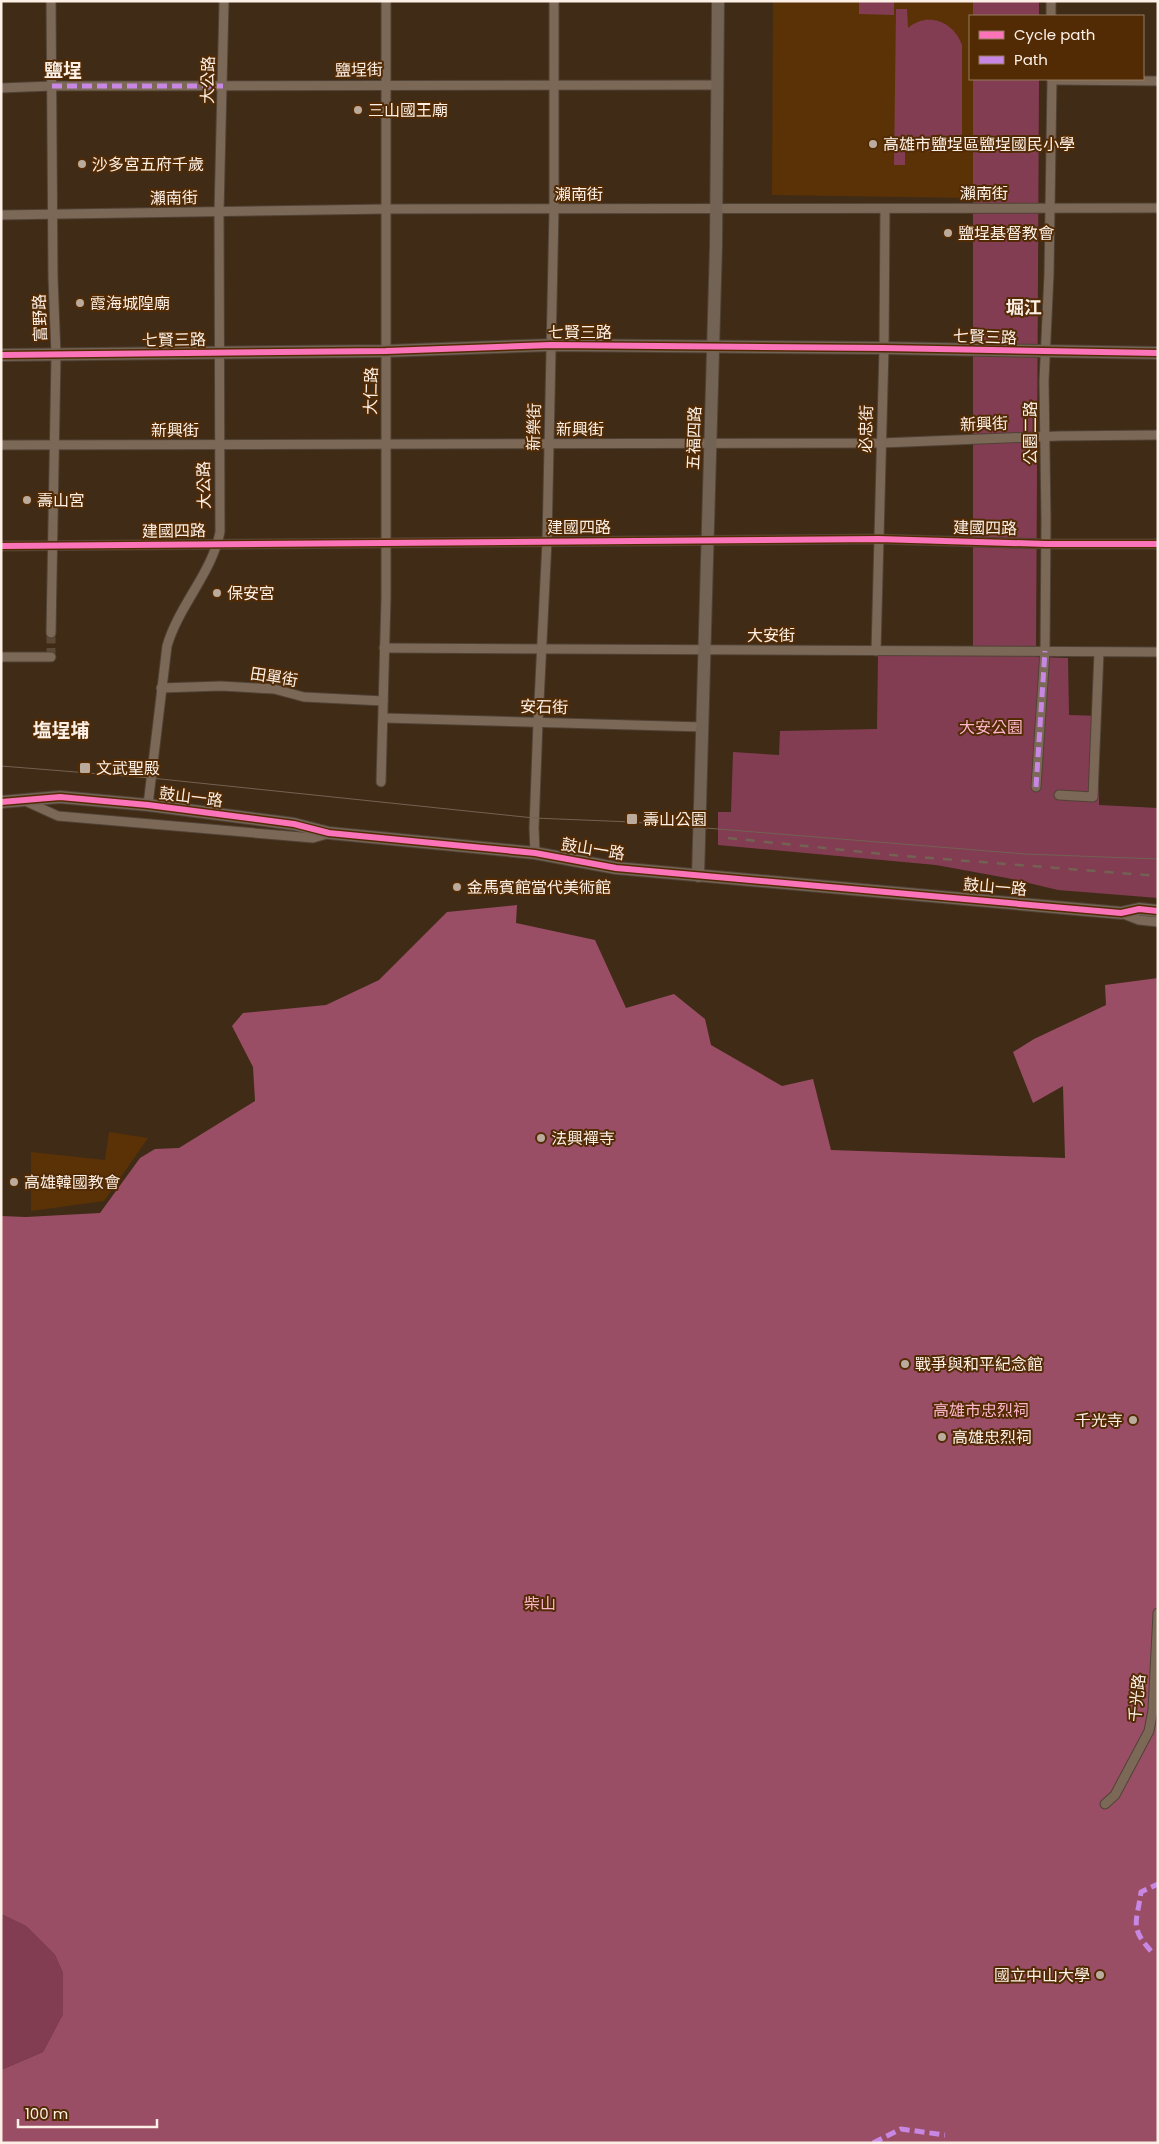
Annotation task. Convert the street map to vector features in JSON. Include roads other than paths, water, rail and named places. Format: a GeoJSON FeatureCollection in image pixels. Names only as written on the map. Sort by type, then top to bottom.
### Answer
{"type":"FeatureCollection","features":[{"type":"Feature","properties":{"kind":"street","name":"富野路"},"geometry":{"type":"LineString","coordinates":[[51,1],[56,356],[51,633]]}},
{"type":"Feature","properties":{"kind":"street","name":"大公路"},"geometry":{"type":"LineString","coordinates":[[148,805],[161,688],[168,646],[175,622],[206,569],[218,544],[220,532],[219,212],[224,1]]}},
{"type":"Feature","properties":{"kind":"street","name":"大仁路"},"geometry":{"type":"LineString","coordinates":[[382,782],[386,598],[386,1]]}},
{"type":"Feature","properties":{"kind":"street","name":"新樂街"},"geometry":{"type":"LineString","coordinates":[[535,853],[534,828],[538,722],[547,541],[554,209],[554,1]]}},
{"type":"Feature","properties":{"kind":"street","name":"五福四路"},"geometry":{"type":"LineString","coordinates":[[698,876],[714,347],[718,1]]}},
{"type":"Feature","properties":{"kind":"street"},"geometry":{"type":"LineString","coordinates":[[1051,1],[1051,15]]}},
{"type":"Feature","properties":{"kind":"street"},"geometry":{"type":"LineString","coordinates":[[1052,80],[1158,81]]}},
{"type":"Feature","properties":{"kind":"street","name":"公園二路"},"geometry":{"type":"LineString","coordinates":[[1036,787],[1045,651],[1045,352],[1052,80]]}},
{"type":"Feature","properties":{"kind":"street","name":"鹽埕街"},"geometry":{"type":"LineString","coordinates":[[1,88],[386,84],[717,85]]}},
{"type":"Feature","properties":{"kind":"street","name":"瀨南街"},"geometry":{"type":"LineString","coordinates":[[1,215],[386,209],[1158,208]]}},
{"type":"Feature","properties":{"kind":"street","name":"必忠街"},"geometry":{"type":"LineString","coordinates":[[876,650],[884,348],[885,209]]}},
{"type":"Feature","properties":{"kind":"street","name":"七賢三路"},"geometry":{"type":"LineString","coordinates":[[1,355],[56,356],[386,351],[550,345],[1158,353]]}},
{"type":"Feature","properties":{"kind":"street","name":"新興街"},"geometry":{"type":"LineString","coordinates":[[1,445],[881,443],[1158,435]]}},
{"type":"Feature","properties":{"kind":"street","name":"建國四路"},"geometry":{"type":"LineString","coordinates":[[1,546],[879,539],[1046,544],[1158,544]]}},
{"type":"Feature","properties":{"kind":"street","name":"大安街"},"geometry":{"type":"LineString","coordinates":[[384,648],[1158,652]]}},
{"type":"Feature","properties":{"kind":"street"},"geometry":{"type":"LineString","coordinates":[[1059,795],[1093,797],[1099,652]]}},
{"type":"Feature","properties":{"kind":"street"},"geometry":{"type":"LineString","coordinates":[[1,656],[51,656]]}},
{"type":"Feature","properties":{"kind":"street","name":"田單街"},"geometry":{"type":"LineString","coordinates":[[161,688],[221,686],[274,689],[304,697],[383,701]]}},
{"type":"Feature","properties":{"kind":"street","name":"安石街"},"geometry":{"type":"LineString","coordinates":[[384,718],[703,727]]}},
{"type":"Feature","properties":{"kind":"street","name":"鼓山一路"},"geometry":{"type":"LineString","coordinates":[[25,801],[60,797],[148,805],[294,824],[329,833],[535,853],[616,868],[698,876],[1121,913],[1139,909],[1158,911]]}},
{"type":"Feature","properties":{"kind":"street"},"geometry":{"type":"LineString","coordinates":[[1,802],[25,801]]}},
{"type":"Feature","properties":{"kind":"street","name":"鼓山一路"},"geometry":{"type":"LineString","coordinates":[[25,801],[58,816],[313,838],[329,833]]}},
{"type":"Feature","properties":{"kind":"street"},"geometry":{"type":"LineString","coordinates":[[1121,913],[1139,920],[1158,922]]}},
{"type":"Feature","properties":{"kind":"street","name":"千光路"},"geometry":{"type":"LineString","coordinates":[[1105,1804],[1115,1796],[1149,1731],[1158,1613]]}},
{"type":"Feature","properties":{"kind":"tunnel"},"geometry":{"type":"LineString","coordinates":[[51,633],[51,657]]}},
{"type":"Feature","properties":{"kind":"tram line"},"geometry":{"type":"LineString","coordinates":[[1,766],[151,778],[534,818],[632,822],[1025,854],[1158,859]]}},
{"type":"Feature","properties":{"kind":"railway"},"geometry":{"type":"LineString","coordinates":[[728,838],[892,855],[1158,876]]}},
{"type":"Feature","properties":{"kind":"place","name":"三山國王廟"},"geometry":{"type":"Point","coordinates":[358,110]}},
{"type":"Feature","properties":{"kind":"place","name":"高雄市鹽埕區鹽埕國民小學"},"geometry":{"type":"Point","coordinates":[873,144]}},
{"type":"Feature","properties":{"kind":"place","name":"沙多宮五府千歲"},"geometry":{"type":"Point","coordinates":[82,164]}},
{"type":"Feature","properties":{"kind":"place","name":"鹽埕基督教會"},"geometry":{"type":"Point","coordinates":[948,233]}},
{"type":"Feature","properties":{"kind":"place","name":"霞海城隍廟"},"geometry":{"type":"Point","coordinates":[80,303]}},
{"type":"Feature","properties":{"kind":"place","name":"壽山宮"},"geometry":{"type":"Point","coordinates":[27,500]}},
{"type":"Feature","properties":{"kind":"place","name":"保安宮"},"geometry":{"type":"Point","coordinates":[217,593]}},
{"type":"Feature","properties":{"kind":"place","name":"文武聖殿"},"geometry":{"type":"Point","coordinates":[85,768]}},
{"type":"Feature","properties":{"kind":"place","name":"壽山公園"},"geometry":{"type":"Point","coordinates":[632,819]}},
{"type":"Feature","properties":{"kind":"place","name":"金馬賓館當代美術館"},"geometry":{"type":"Point","coordinates":[457,887]}},
{"type":"Feature","properties":{"kind":"place","name":"法興禪寺"},"geometry":{"type":"Point","coordinates":[541,1138]}},
{"type":"Feature","properties":{"kind":"place","name":"高雄韓國教會"},"geometry":{"type":"Point","coordinates":[14,1182]}},
{"type":"Feature","properties":{"kind":"place","name":"戰爭與和平紀念館"},"geometry":{"type":"Point","coordinates":[905,1364]}},
{"type":"Feature","properties":{"kind":"place","name":"千光寺"},"geometry":{"type":"Point","coordinates":[1133,1420]}},
{"type":"Feature","properties":{"kind":"place","name":"高雄忠烈祠"},"geometry":{"type":"Point","coordinates":[942,1437]}},
{"type":"Feature","properties":{"kind":"place","name":"國立中山大學"},"geometry":{"type":"Point","coordinates":[1100,1975]}},
{"type":"Feature","properties":{"kind":"district","name":"鹽埕"},"geometry":{"type":"Point","coordinates":[63,70]}},
{"type":"Feature","properties":{"kind":"district","name":"堀江"},"geometry":{"type":"Point","coordinates":[1024,307]}},
{"type":"Feature","properties":{"kind":"district","name":"塩埕埔"},"geometry":{"type":"Point","coordinates":[61,730]}},
{"type":"Feature","properties":{"kind":"park label","name":"大安公園"},"geometry":{"type":"Point","coordinates":[991,727]}},
{"type":"Feature","properties":{"kind":"park label","name":"高雄市忠烈祠"},"geometry":{"type":"Point","coordinates":[981,1410]}},
{"type":"Feature","properties":{"kind":"park label","name":"柴山"},"geometry":{"type":"Point","coordinates":[540,1603]}}]}
